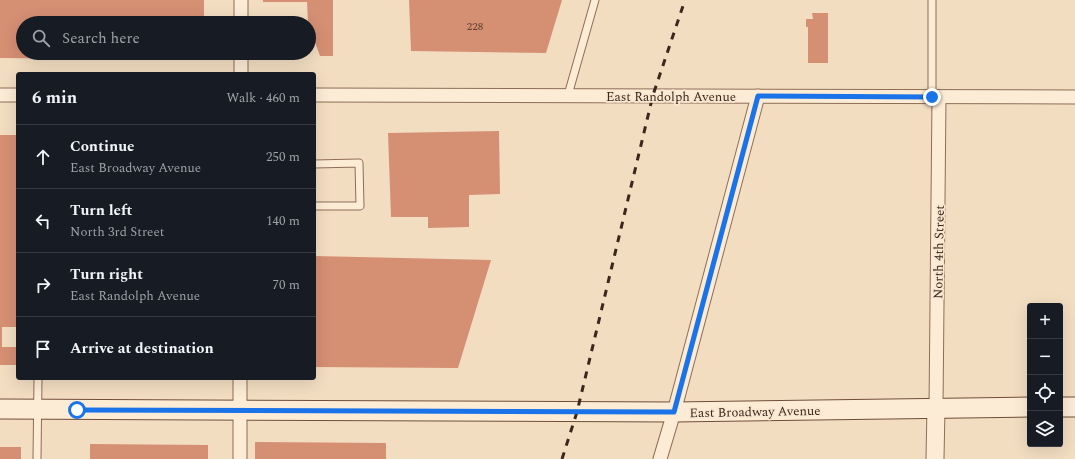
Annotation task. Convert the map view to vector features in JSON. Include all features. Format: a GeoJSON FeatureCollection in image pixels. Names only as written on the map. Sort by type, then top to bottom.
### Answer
{"type":"FeatureCollection","features":[{"type":"Feature","properties":{"kind":"main road","name":"East Broadway Avenue"},"geometry":{"type":"LineString","coordinates":[[0,409],[674,412],[1027,407]]}},
{"type":"Feature","properties":{"kind":"main road"},"geometry":{"type":"LineString","coordinates":[[1063,407],[1075,407]]}},
{"type":"Feature","properties":{"kind":"street"},"geometry":{"type":"LineString","coordinates":[[241,0],[241,16]]}},
{"type":"Feature","properties":{"kind":"street"},"geometry":{"type":"LineString","coordinates":[[241,60],[241,72]]}},
{"type":"Feature","properties":{"kind":"street"},"geometry":{"type":"LineString","coordinates":[[0,95],[16,95]]}},
{"type":"Feature","properties":{"kind":"street","name":"East Randolph Avenue"},"geometry":{"type":"LineString","coordinates":[[316,95],[1075,97]]}},
{"type":"Feature","properties":{"kind":"street"},"geometry":{"type":"LineString","coordinates":[[660,459],[674,412],[758,96]]}},
{"type":"Feature","properties":{"kind":"street","name":"North 4th Street"},"geometry":{"type":"LineString","coordinates":[[936,97],[936,408]]}},
{"type":"Feature","properties":{"kind":"street"},"geometry":{"type":"LineString","coordinates":[[240,380],[240,459]]}},
{"type":"Feature","properties":{"kind":"street"},"geometry":{"type":"LineString","coordinates":[[935,459],[936,408]]}},
{"type":"Feature","properties":{"kind":"lane"},"geometry":{"type":"LineString","coordinates":[[568,95],[595,0]]}},
{"type":"Feature","properties":{"kind":"lane"},"geometry":{"type":"LineString","coordinates":[[932,0],[936,97]]}},
{"type":"Feature","properties":{"kind":"lane"},"geometry":{"type":"LineString","coordinates":[[316,164],[359,163],[360,206],[316,206]]}},
{"type":"Feature","properties":{"kind":"lane"},"geometry":{"type":"LineString","coordinates":[[37,459],[38,380]]}},
{"type":"Feature","properties":{"kind":"building"},"geometry":{"type":"Polygon","coordinates":[[[0,0],[204,0],[204,16],[16,16],[16,58],[0,58],[0,0]]]}},
{"type":"Feature","properties":{"kind":"building"},"geometry":{"type":"Polygon","coordinates":[[[263,0],[333,0],[333,56],[320,56],[316,45],[316,16],[308,16],[307,2],[263,2],[263,0]]]}},
{"type":"Feature","properties":{"kind":"building"},"geometry":{"type":"Polygon","coordinates":[[[409,0],[562,0],[546,53],[411,51],[409,0]]]}},
{"type":"Feature","properties":{"kind":"building"},"geometry":{"type":"Polygon","coordinates":[[[812,13],[828,13],[828,63],[808,63],[808,27],[806,27],[806,19],[813,19],[812,13]]]}},
{"type":"Feature","properties":{"kind":"building"},"geometry":{"type":"Polygon","coordinates":[[[499,131],[500,194],[469,195],[469,227],[428,228],[428,217],[391,217],[388,133],[499,131]]]}},
{"type":"Feature","properties":{"kind":"building"},"geometry":{"type":"Polygon","coordinates":[[[0,135],[16,135],[16,327],[2,327],[2,347],[16,347],[16,365],[0,365],[0,135]]]}},
{"type":"Feature","properties":{"kind":"building"},"geometry":{"type":"Polygon","coordinates":[[[316,256],[491,260],[458,368],[316,367],[316,256]]]}},
{"type":"Feature","properties":{"kind":"building"},"geometry":{"type":"Polygon","coordinates":[[[255,442],[386,443],[386,459],[255,459],[255,442]]]}},
{"type":"Feature","properties":{"kind":"building"},"geometry":{"type":"Polygon","coordinates":[[[90,444],[208,445],[208,459],[90,459],[90,444]]]}},
{"type":"Feature","properties":{"kind":"building"},"geometry":{"type":"Polygon","coordinates":[[[0,447],[21,447],[21,459],[0,459],[0,447]]]}},
{"type":"Feature","properties":{"kind":"railway"},"geometry":{"type":"LineString","coordinates":[[562,459],[577,412],[653,95],[685,0]]}},
{"type":"Feature","properties":{"kind":"route"},"geometry":{"type":"LineString","coordinates":[[77,410],[674,412],[758,96],[932,97]]}}]}
